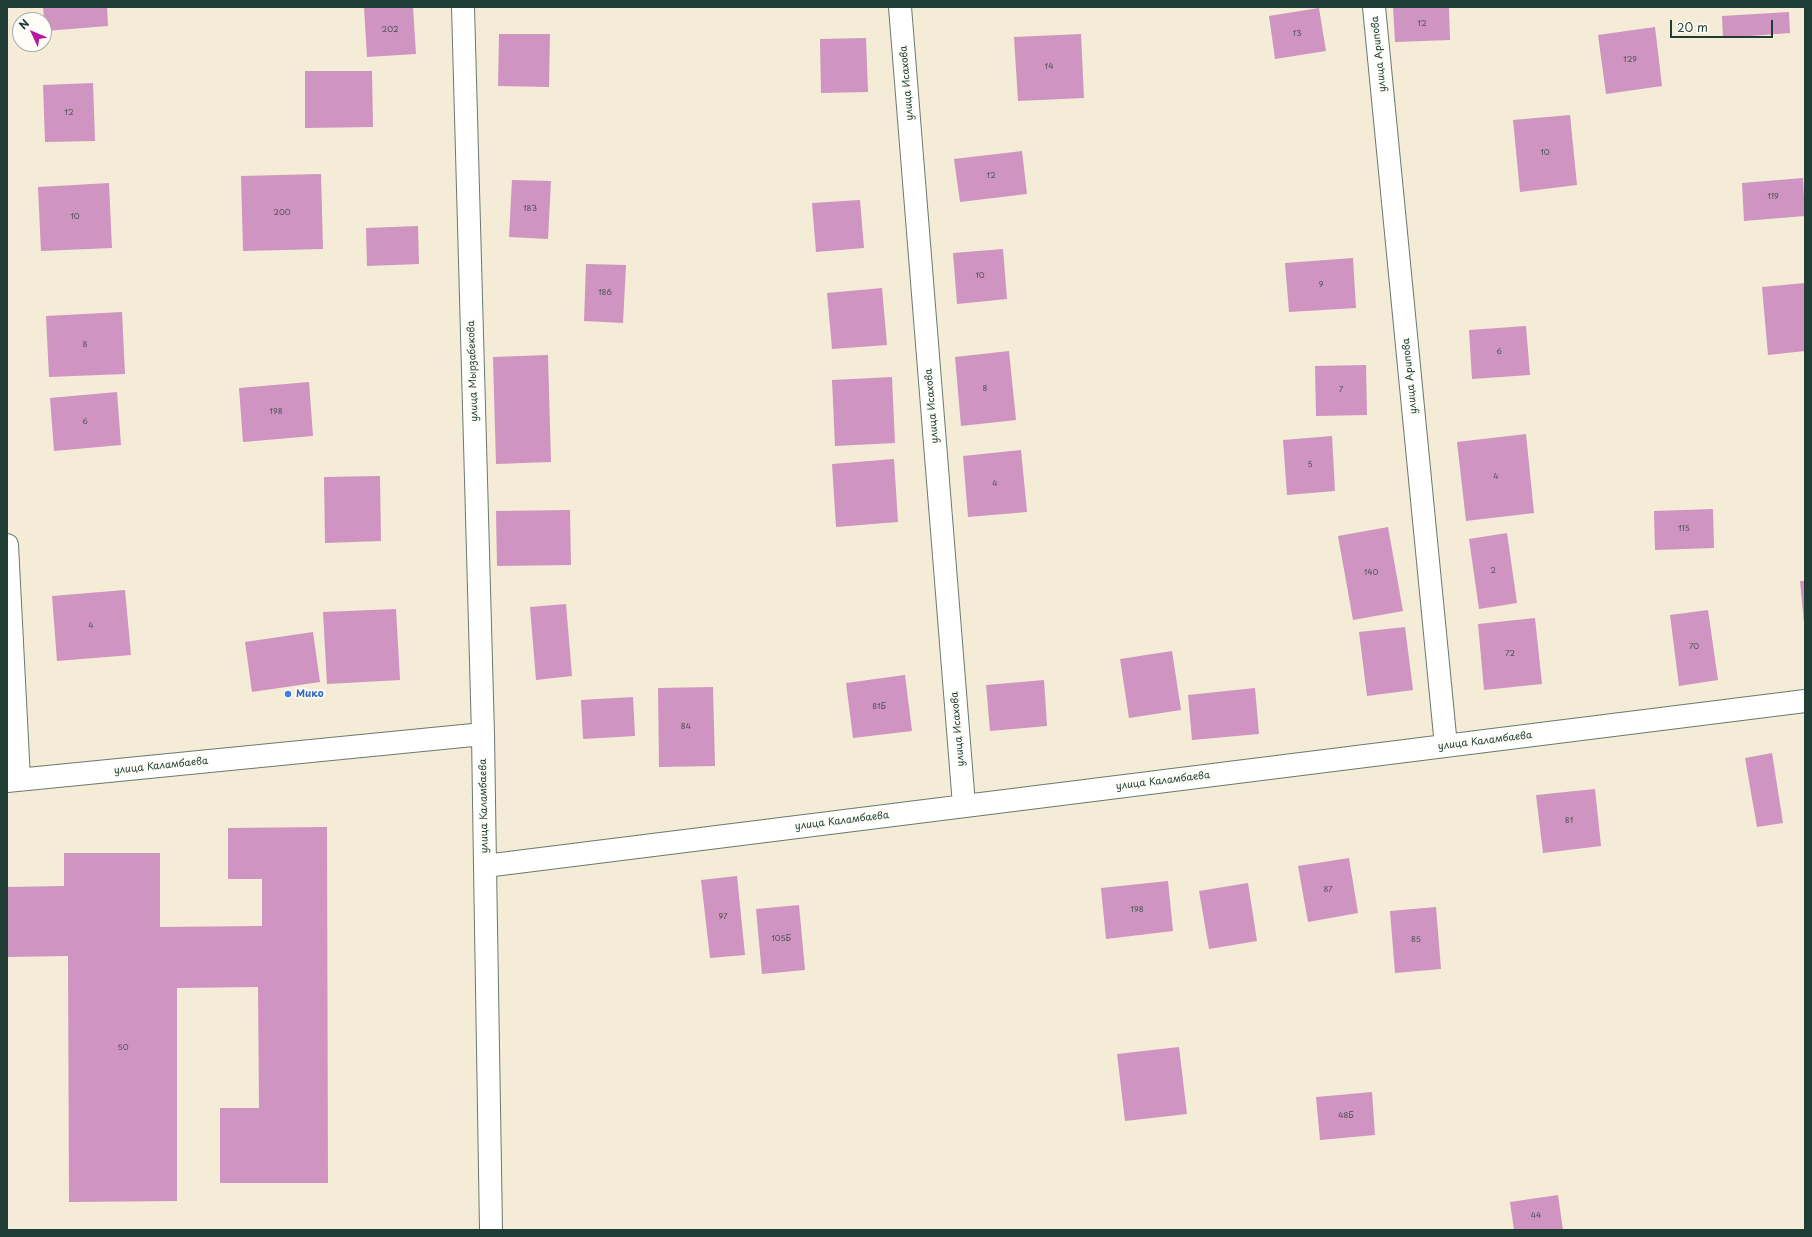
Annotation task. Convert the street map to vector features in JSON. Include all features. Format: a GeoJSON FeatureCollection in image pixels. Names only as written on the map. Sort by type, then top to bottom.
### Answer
{"type":"FeatureCollection","features":[{"type":"Feature","properties":{"kind":"street","name":"улица Мырзабекова"},"geometry":{"type":"LineString","coordinates":[[463,7],[483,734]]}},
{"type":"Feature","properties":{"kind":"street","name":"улица Исахова"},"geometry":{"type":"LineString","coordinates":[[900,7],[964,806]]}},
{"type":"Feature","properties":{"kind":"street","name":"улица Арипова"},"geometry":{"type":"LineString","coordinates":[[1374,7],[1446,746]]}},
{"type":"Feature","properties":{"kind":"street"},"geometry":{"type":"LineString","coordinates":[[7,545],[13,780]]}},
{"type":"Feature","properties":{"kind":"street","name":"улица Каламбаева"},"geometry":{"type":"LineString","coordinates":[[13,780],[483,734],[485,866],[1805,702]]}},
{"type":"Feature","properties":{"kind":"street"},"geometry":{"type":"LineString","coordinates":[[485,866],[491,1230]]}},
{"type":"Feature","properties":{"kind":"building"},"geometry":{"type":"Polygon","coordinates":[[[43,7],[107,7],[108,26],[52,30],[52,12],[43,12],[43,7]]]}},
{"type":"Feature","properties":{"kind":"building"},"geometry":{"type":"Polygon","coordinates":[[[364,7],[413,7],[416,54],[367,57],[364,7]]]}},
{"type":"Feature","properties":{"kind":"building"},"geometry":{"type":"Polygon","coordinates":[[[1393,7],[1449,7],[1450,40],[1395,42],[1393,7]]]}},
{"type":"Feature","properties":{"kind":"building"},"geometry":{"type":"Polygon","coordinates":[[[1319,8],[1326,51],[1275,59],[1269,16],[1319,8]]]}},
{"type":"Feature","properties":{"kind":"building"},"geometry":{"type":"Polygon","coordinates":[[[1789,12],[1790,33],[1723,38],[1722,16],[1789,12]]]}},
{"type":"Feature","properties":{"kind":"building"},"geometry":{"type":"Polygon","coordinates":[[[1655,27],[1662,86],[1606,94],[1598,35],[1655,27]]]}},
{"type":"Feature","properties":{"kind":"building"},"geometry":{"type":"Polygon","coordinates":[[[499,34],[550,34],[549,87],[498,86],[499,34]]]}},
{"type":"Feature","properties":{"kind":"building"},"geometry":{"type":"Polygon","coordinates":[[[1081,34],[1084,98],[1018,101],[1014,37],[1081,34]]]}},
{"type":"Feature","properties":{"kind":"building"},"geometry":{"type":"Polygon","coordinates":[[[866,38],[868,92],[821,93],[820,39],[866,38]]]}},
{"type":"Feature","properties":{"kind":"building"},"geometry":{"type":"Polygon","coordinates":[[[305,71],[372,71],[373,127],[305,128],[305,71]]]}},
{"type":"Feature","properties":{"kind":"building"},"geometry":{"type":"Polygon","coordinates":[[[93,83],[95,141],[45,142],[43,85],[93,83]]]}},
{"type":"Feature","properties":{"kind":"building"},"geometry":{"type":"Polygon","coordinates":[[[1570,115],[1577,185],[1520,192],[1513,120],[1570,115]]]}},
{"type":"Feature","properties":{"kind":"building"},"geometry":{"type":"Polygon","coordinates":[[[1022,151],[1027,194],[960,202],[954,159],[1022,151]]]}},
{"type":"Feature","properties":{"kind":"building"},"geometry":{"type":"Polygon","coordinates":[[[321,174],[323,249],[243,251],[241,176],[321,174]]]}},
{"type":"Feature","properties":{"kind":"building"},"geometry":{"type":"Polygon","coordinates":[[[1803,178],[1805,216],[1744,221],[1742,183],[1803,178]]]}},
{"type":"Feature","properties":{"kind":"building"},"geometry":{"type":"Polygon","coordinates":[[[512,180],[551,181],[548,239],[509,237],[512,180]]]}},
{"type":"Feature","properties":{"kind":"building"},"geometry":{"type":"Polygon","coordinates":[[[109,183],[112,248],[41,251],[38,187],[109,183]]]}},
{"type":"Feature","properties":{"kind":"building"},"geometry":{"type":"Polygon","coordinates":[[[860,200],[864,248],[816,252],[812,203],[860,200]]]}},
{"type":"Feature","properties":{"kind":"building"},"geometry":{"type":"Polygon","coordinates":[[[418,226],[419,264],[367,266],[366,228],[418,226]]]}},
{"type":"Feature","properties":{"kind":"building"},"geometry":{"type":"Polygon","coordinates":[[[1003,249],[1007,299],[957,304],[953,253],[1003,249]]]}},
{"type":"Feature","properties":{"kind":"building"},"geometry":{"type":"Polygon","coordinates":[[[1353,258],[1356,308],[1289,312],[1285,263],[1353,258]]]}},
{"type":"Feature","properties":{"kind":"building"},"geometry":{"type":"Polygon","coordinates":[[[586,264],[626,265],[623,323],[584,321],[586,264]]]}},
{"type":"Feature","properties":{"kind":"building"},"geometry":{"type":"Polygon","coordinates":[[[1805,283],[1805,351],[1768,355],[1762,287],[1805,283]]]}},
{"type":"Feature","properties":{"kind":"building"},"geometry":{"type":"Polygon","coordinates":[[[882,288],[887,345],[832,349],[827,293],[882,288]]]}},
{"type":"Feature","properties":{"kind":"building"},"geometry":{"type":"Polygon","coordinates":[[[122,312],[125,374],[49,377],[46,316],[122,312]]]}},
{"type":"Feature","properties":{"kind":"building"},"geometry":{"type":"Polygon","coordinates":[[[1526,326],[1530,375],[1472,379],[1469,330],[1526,326]]]}},
{"type":"Feature","properties":{"kind":"building"},"geometry":{"type":"Polygon","coordinates":[[[1009,351],[1016,420],[961,426],[955,357],[1009,351]]]}},
{"type":"Feature","properties":{"kind":"building"},"geometry":{"type":"Polygon","coordinates":[[[548,355],[551,462],[496,464],[493,357],[548,355]]]}},
{"type":"Feature","properties":{"kind":"building"},"geometry":{"type":"Polygon","coordinates":[[[1366,365],[1367,415],[1316,416],[1315,366],[1366,365]]]}},
{"type":"Feature","properties":{"kind":"building"},"geometry":{"type":"Polygon","coordinates":[[[892,377],[895,443],[835,446],[832,380],[892,377]]]}},
{"type":"Feature","properties":{"kind":"building"},"geometry":{"type":"Polygon","coordinates":[[[309,382],[313,436],[243,442],[239,388],[309,382]]]}},
{"type":"Feature","properties":{"kind":"building"},"geometry":{"type":"Polygon","coordinates":[[[117,392],[121,445],[54,451],[50,398],[117,392]]]}},
{"type":"Feature","properties":{"kind":"building"},"geometry":{"type":"Polygon","coordinates":[[[1526,434],[1534,513],[1466,521],[1457,442],[1526,434]]]}},
{"type":"Feature","properties":{"kind":"building"},"geometry":{"type":"Polygon","coordinates":[[[1332,436],[1335,491],[1287,495],[1283,440],[1332,436]]]}},
{"type":"Feature","properties":{"kind":"building"},"geometry":{"type":"Polygon","coordinates":[[[1021,450],[1027,512],[968,517],[963,456],[1021,450]]]}},
{"type":"Feature","properties":{"kind":"building"},"geometry":{"type":"Polygon","coordinates":[[[894,459],[898,522],[836,527],[832,464],[894,459]]]}},
{"type":"Feature","properties":{"kind":"building"},"geometry":{"type":"Polygon","coordinates":[[[380,476],[381,541],[325,543],[324,477],[380,476]]]}},
{"type":"Feature","properties":{"kind":"building"},"geometry":{"type":"Polygon","coordinates":[[[1713,509],[1714,548],[1655,550],[1654,511],[1713,509]]]}},
{"type":"Feature","properties":{"kind":"building"},"geometry":{"type":"Polygon","coordinates":[[[570,510],[571,565],[497,566],[496,511],[570,510]]]}},
{"type":"Feature","properties":{"kind":"building"},"geometry":{"type":"Polygon","coordinates":[[[1388,527],[1403,611],[1353,620],[1338,536],[1388,527]]]}},
{"type":"Feature","properties":{"kind":"building"},"geometry":{"type":"Polygon","coordinates":[[[1507,533],[1517,603],[1479,609],[1469,539],[1507,533]]]}},
{"type":"Feature","properties":{"kind":"building"},"geometry":{"type":"Polygon","coordinates":[[[1800,581],[1805,581],[1805,623],[1804,623],[1800,581]]]}},
{"type":"Feature","properties":{"kind":"building"},"geometry":{"type":"Polygon","coordinates":[[[125,590],[131,655],[57,661],[52,596],[125,590]]]}},
{"type":"Feature","properties":{"kind":"building"},"geometry":{"type":"Polygon","coordinates":[[[566,604],[572,676],[536,680],[530,607],[566,604]]]}},
{"type":"Feature","properties":{"kind":"building"},"geometry":{"type":"Polygon","coordinates":[[[396,609],[400,680],[327,684],[323,612],[396,609]]]}},
{"type":"Feature","properties":{"kind":"building"},"geometry":{"type":"Polygon","coordinates":[[[1708,610],[1718,680],[1679,686],[1670,615],[1708,610]]]}},
{"type":"Feature","properties":{"kind":"building"},"geometry":{"type":"Polygon","coordinates":[[[1535,618],[1542,684],[1484,690],[1478,624],[1535,618]]]}},
{"type":"Feature","properties":{"kind":"building"},"geometry":{"type":"Polygon","coordinates":[[[1405,627],[1413,690],[1367,696],[1359,632],[1405,627]]]}},
{"type":"Feature","properties":{"kind":"building"},"geometry":{"type":"Polygon","coordinates":[[[313,632],[320,682],[252,692],[245,642],[313,632]]]}},
{"type":"Feature","properties":{"kind":"building"},"geometry":{"type":"Polygon","coordinates":[[[1172,651],[1181,710],[1129,718],[1120,659],[1172,651]]]}},
{"type":"Feature","properties":{"kind":"building"},"geometry":{"type":"Polygon","coordinates":[[[905,675],[912,731],[853,738],[846,683],[905,675]]]}},
{"type":"Feature","properties":{"kind":"building"},"geometry":{"type":"Polygon","coordinates":[[[1044,680],[1047,726],[990,731],[986,685],[1044,680]]]}},
{"type":"Feature","properties":{"kind":"building"},"geometry":{"type":"Polygon","coordinates":[[[713,687],[715,766],[659,767],[658,688],[713,687]]]}},
{"type":"Feature","properties":{"kind":"building"},"geometry":{"type":"Polygon","coordinates":[[[1255,688],[1259,734],[1192,740],[1188,695],[1255,688]]]}},
{"type":"Feature","properties":{"kind":"building"},"geometry":{"type":"Polygon","coordinates":[[[633,697],[635,736],[583,739],[581,700],[633,697]]]}},
{"type":"Feature","properties":{"kind":"building"},"geometry":{"type":"Polygon","coordinates":[[[1772,753],[1783,823],[1757,827],[1745,758],[1772,753]]]}},
{"type":"Feature","properties":{"kind":"building"},"geometry":{"type":"Polygon","coordinates":[[[1595,789],[1601,846],[1543,853],[1536,795],[1595,789]]]}},
{"type":"Feature","properties":{"kind":"building"},"geometry":{"type":"Polygon","coordinates":[[[327,827],[328,1183],[220,1183],[220,1108],[259,1108],[258,987],[177,988],[177,1201],[69,1202],[68,956],[7,957],[7,887],[64,886],[64,853],[160,853],[160,927],[262,926],[262,879],[228,879],[228,828],[327,827]]]}},
{"type":"Feature","properties":{"kind":"building"},"geometry":{"type":"Polygon","coordinates":[[[1349,858],[1358,913],[1308,922],[1298,866],[1349,858]]]}},
{"type":"Feature","properties":{"kind":"building"},"geometry":{"type":"Polygon","coordinates":[[[737,876],[745,955],[710,958],[701,880],[737,876]]]}},
{"type":"Feature","properties":{"kind":"building"},"geometry":{"type":"Polygon","coordinates":[[[1168,881],[1173,931],[1106,939],[1101,888],[1168,881]]]}},
{"type":"Feature","properties":{"kind":"building"},"geometry":{"type":"Polygon","coordinates":[[[1248,883],[1257,941],[1209,949],[1199,891],[1248,883]]]}},
{"type":"Feature","properties":{"kind":"building"},"geometry":{"type":"Polygon","coordinates":[[[799,905],[805,970],[762,974],[756,909],[799,905]]]}},
{"type":"Feature","properties":{"kind":"building"},"geometry":{"type":"Polygon","coordinates":[[[1436,907],[1441,969],[1395,973],[1390,911],[1436,907]]]}},
{"type":"Feature","properties":{"kind":"building"},"geometry":{"type":"Polygon","coordinates":[[[1179,1047],[1187,1114],[1125,1121],[1117,1054],[1179,1047]]]}},
{"type":"Feature","properties":{"kind":"building"},"geometry":{"type":"Polygon","coordinates":[[[1372,1092],[1375,1135],[1320,1140],[1316,1097],[1372,1092]]]}},
{"type":"Feature","properties":{"kind":"building"},"geometry":{"type":"Polygon","coordinates":[[[1558,1195],[1563,1230],[1514,1230],[1510,1202],[1558,1195]]]}},
{"type":"Feature","properties":{"kind":"place","name":"Мико"},"geometry":{"type":"Point","coordinates":[288,694]}}]}
